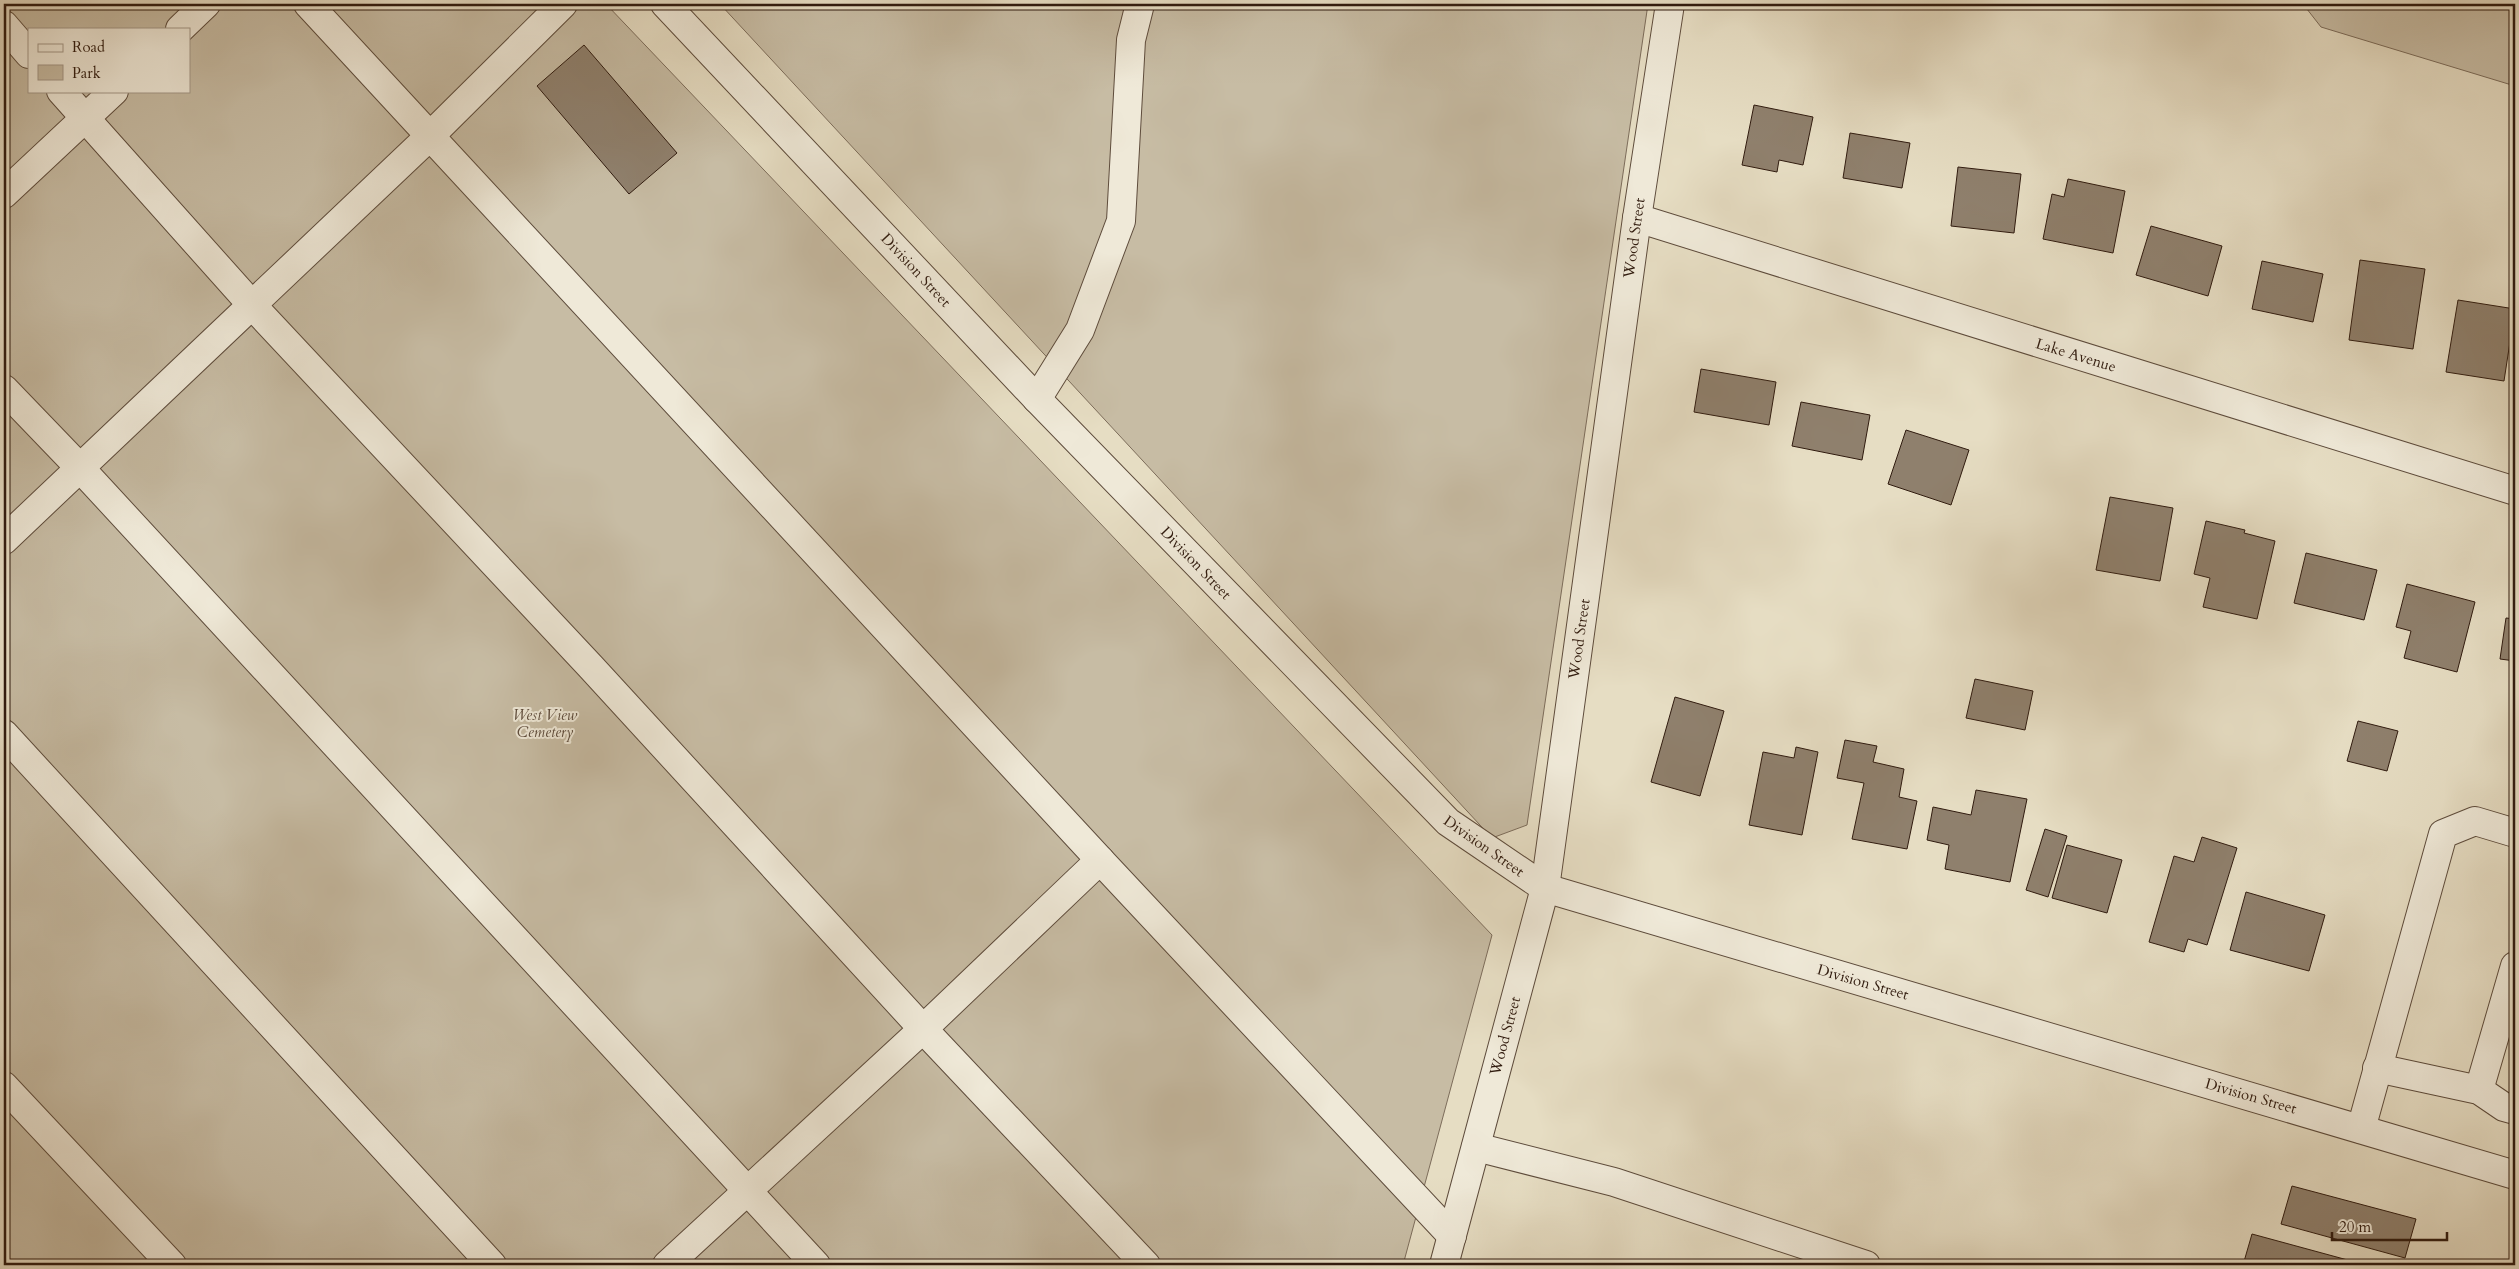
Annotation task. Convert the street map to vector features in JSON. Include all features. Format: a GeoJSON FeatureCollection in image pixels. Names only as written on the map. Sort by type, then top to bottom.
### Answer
{"type":"FeatureCollection","features":[{"type":"Feature","properties":{"kind":"street"},"geometry":{"type":"LineString","coordinates":[[181,28],[206,4]]}},
{"type":"Feature","properties":{"kind":"street"},"geometry":{"type":"LineString","coordinates":[[308,4],[1100,860],[1452,1236]]}},
{"type":"Feature","properties":{"kind":"street"},"geometry":{"type":"LineString","coordinates":[[4,540],[81,470],[251,304],[430,136],[563,4]]}},
{"type":"Feature","properties":{"kind":"street","name":"Division Street"},"geometry":{"type":"LineString","coordinates":[[665,4],[1037,399],[1448,822],[1545,888],[2515,1175]]}},
{"type":"Feature","properties":{"kind":"street"},"geometry":{"type":"LineString","coordinates":[[1037,399],[1080,330],[1121,221],[1132,40],[1140,4]]}},
{"type":"Feature","properties":{"kind":"street","name":"Wood Street"},"geometry":{"type":"LineString","coordinates":[[1444,1265],[1545,888],[1637,218],[1670,4]]}},
{"type":"Feature","properties":{"kind":"street"},"geometry":{"type":"LineString","coordinates":[[4,25],[28,53]]}},
{"type":"Feature","properties":{"kind":"street"},"geometry":{"type":"LineString","coordinates":[[62,92],[251,304],[604,682],[923,1029],[1146,1265]]}},
{"type":"Feature","properties":{"kind":"street"},"geometry":{"type":"LineString","coordinates":[[4,194],[113,92]]}},
{"type":"Feature","properties":{"kind":"street","name":"Lake Avenue"},"geometry":{"type":"LineString","coordinates":[[1637,218],[2515,491]]}},
{"type":"Feature","properties":{"kind":"street"},"geometry":{"type":"LineString","coordinates":[[4,389],[816,1265]]}},
{"type":"Feature","properties":{"kind":"street"},"geometry":{"type":"LineString","coordinates":[[4,734],[492,1265]]}},
{"type":"Feature","properties":{"kind":"street"},"geometry":{"type":"LineString","coordinates":[[2361,1129],[2443,834],[2475,821],[2515,832]]}},
{"type":"Feature","properties":{"kind":"street"},"geometry":{"type":"LineString","coordinates":[[667,1265],[923,1029],[1100,860]]}},
{"type":"Feature","properties":{"kind":"street"},"geometry":{"type":"LineString","coordinates":[[2479,1090],[2515,966]]}},
{"type":"Feature","properties":{"kind":"street"},"geometry":{"type":"LineString","coordinates":[[2378,1068],[2479,1090],[2504,1107],[2515,1110]]}},
{"type":"Feature","properties":{"kind":"street"},"geometry":{"type":"LineString","coordinates":[[4,1086],[172,1265]]}},
{"type":"Feature","properties":{"kind":"street"},"geometry":{"type":"LineString","coordinates":[[1476,1147],[1614,1182],[1866,1265]]}},
{"type":"Feature","properties":{"kind":"green space","name":"West View Cemetery"},"geometry":{"type":"Polygon","coordinates":[[[4,4],[606,4],[1492,935],[1403,1265],[4,1265],[4,4]]]}},
{"type":"Feature","properties":{"kind":"green space"},"geometry":{"type":"Polygon","coordinates":[[[720,4],[1648,4],[1527,825],[1492,838],[720,4]]]}},
{"type":"Feature","properties":{"kind":"green space"},"geometry":{"type":"Polygon","coordinates":[[[2303,4],[2515,4],[2515,86],[2321,27],[2303,4]]]}},
{"type":"Feature","properties":{"kind":"building"},"geometry":{"type":"Polygon","coordinates":[[[584,45],[677,153],[629,194],[537,86],[584,45]]]}},
{"type":"Feature","properties":{"kind":"building"},"geometry":{"type":"Polygon","coordinates":[[[1754,105],[1813,117],[1803,165],[1779,160],[1777,172],[1742,165],[1754,105]]]}},
{"type":"Feature","properties":{"kind":"building"},"geometry":{"type":"Polygon","coordinates":[[[1850,133],[1910,143],[1902,188],[1843,178],[1850,133]]]}},
{"type":"Feature","properties":{"kind":"building"},"geometry":{"type":"Polygon","coordinates":[[[1958,167],[2021,174],[2014,233],[1951,226],[1958,167]]]}},
{"type":"Feature","properties":{"kind":"building"},"geometry":{"type":"Polygon","coordinates":[[[2068,179],[2125,191],[2113,253],[2043,239],[2052,194],[2064,197],[2068,179]]]}},
{"type":"Feature","properties":{"kind":"building"},"geometry":{"type":"Polygon","coordinates":[[[2151,226],[2222,246],[2208,296],[2136,275],[2151,226]]]}},
{"type":"Feature","properties":{"kind":"building"},"geometry":{"type":"Polygon","coordinates":[[[2360,260],[2425,269],[2413,349],[2349,340],[2360,260]]]}},
{"type":"Feature","properties":{"kind":"building"},"geometry":{"type":"Polygon","coordinates":[[[2262,261],[2323,274],[2313,322],[2252,309],[2262,261]]]}},
{"type":"Feature","properties":{"kind":"building"},"geometry":{"type":"Polygon","coordinates":[[[2458,300],[2515,309],[2504,381],[2446,372],[2458,300]]]}},
{"type":"Feature","properties":{"kind":"building"},"geometry":{"type":"Polygon","coordinates":[[[1701,369],[1776,382],[1769,425],[1694,412],[1701,369]]]}},
{"type":"Feature","properties":{"kind":"building"},"geometry":{"type":"Polygon","coordinates":[[[1801,402],[1870,415],[1862,460],[1792,446],[1801,402]]]}},
{"type":"Feature","properties":{"kind":"building"},"geometry":{"type":"Polygon","coordinates":[[[1906,430],[1969,450],[1951,505],[1888,484],[1906,430]]]}},
{"type":"Feature","properties":{"kind":"building"},"geometry":{"type":"Polygon","coordinates":[[[2110,497],[2173,508],[2160,581],[2096,570],[2110,497]]]}},
{"type":"Feature","properties":{"kind":"building"},"geometry":{"type":"Polygon","coordinates":[[[2206,521],[2245,530],[2244,533],[2275,541],[2257,619],[2203,607],[2210,578],[2194,574],[2206,521]]]}},
{"type":"Feature","properties":{"kind":"building"},"geometry":{"type":"Polygon","coordinates":[[[2306,553],[2377,570],[2364,620],[2294,603],[2306,553]]]}},
{"type":"Feature","properties":{"kind":"building"},"geometry":{"type":"Polygon","coordinates":[[[2407,584],[2475,602],[2457,672],[2404,658],[2411,631],[2396,627],[2407,584]]]}},
{"type":"Feature","properties":{"kind":"building"},"geometry":{"type":"Polygon","coordinates":[[[2506,618],[2515,619],[2515,661],[2500,659],[2506,618]]]}},
{"type":"Feature","properties":{"kind":"building"},"geometry":{"type":"Polygon","coordinates":[[[1975,679],[2033,691],[2025,730],[1966,718],[1975,679]]]}},
{"type":"Feature","properties":{"kind":"building"},"geometry":{"type":"Polygon","coordinates":[[[1675,697],[1724,711],[1700,796],[1651,782],[1675,697]]]}},
{"type":"Feature","properties":{"kind":"building"},"geometry":{"type":"Polygon","coordinates":[[[2358,721],[2398,731],[2387,771],[2347,761],[2358,721]]]}},
{"type":"Feature","properties":{"kind":"building"},"geometry":{"type":"Polygon","coordinates":[[[1845,740],[1877,746],[1873,762],[1904,769],[1899,797],[1917,801],[1907,849],[1852,839],[1864,783],[1837,778],[1845,740]]]}},
{"type":"Feature","properties":{"kind":"building"},"geometry":{"type":"Polygon","coordinates":[[[1796,747],[1818,752],[1802,835],[1749,825],[1763,752],[1794,758],[1796,747]]]}},
{"type":"Feature","properties":{"kind":"building"},"geometry":{"type":"Polygon","coordinates":[[[1976,790],[2027,799],[2010,882],[1945,869],[1949,845],[1927,840],[1933,807],[1971,815],[1976,790]]]}},
{"type":"Feature","properties":{"kind":"building"},"geometry":{"type":"Polygon","coordinates":[[[2045,829],[2067,836],[2048,897],[2026,890],[2045,829]]]}},
{"type":"Feature","properties":{"kind":"building"},"geometry":{"type":"Polygon","coordinates":[[[2202,837],[2237,848],[2207,945],[2188,939],[2184,952],[2149,942],[2174,856],[2194,862],[2202,837]]]}},
{"type":"Feature","properties":{"kind":"building"},"geometry":{"type":"Polygon","coordinates":[[[2067,845],[2122,860],[2107,913],[2052,898],[2067,845]]]}},
{"type":"Feature","properties":{"kind":"building"},"geometry":{"type":"Polygon","coordinates":[[[2246,892],[2325,915],[2309,971],[2230,950],[2246,892]]]}},
{"type":"Feature","properties":{"kind":"building"},"geometry":{"type":"Polygon","coordinates":[[[2292,1186],[2416,1219],[2405,1258],[2281,1224],[2292,1186]]]}},
{"type":"Feature","properties":{"kind":"building"},"geometry":{"type":"Polygon","coordinates":[[[2252,1234],[2366,1265],[2243,1265],[2252,1234]]]}}]}
